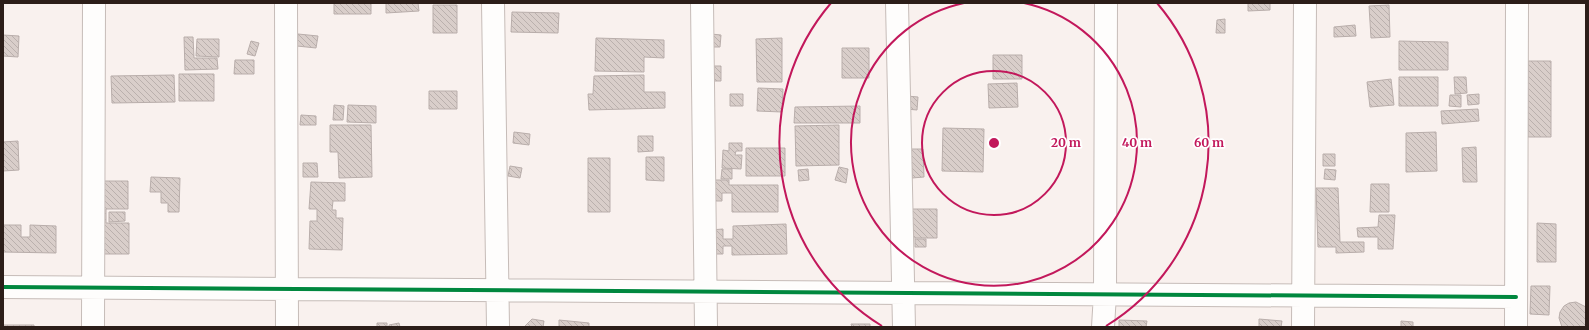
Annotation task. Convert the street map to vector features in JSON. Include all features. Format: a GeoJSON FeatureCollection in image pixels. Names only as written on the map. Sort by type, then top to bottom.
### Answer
{"type":"FeatureCollection","features":[{"type":"Feature","properties":{"kind":"street"},"geometry":{"type":"LineString","coordinates":[[93,327],[94,3]]}},
{"type":"Feature","properties":{"kind":"street"},"geometry":{"type":"LineString","coordinates":[[286,3],[287,327]]}},
{"type":"Feature","properties":{"kind":"street"},"geometry":{"type":"LineString","coordinates":[[493,3],[498,327]]}},
{"type":"Feature","properties":{"kind":"street"},"geometry":{"type":"LineString","coordinates":[[702,3],[706,327]]}},
{"type":"Feature","properties":{"kind":"street"},"geometry":{"type":"LineString","coordinates":[[898,3],[904,327]]}},
{"type":"Feature","properties":{"kind":"street"},"geometry":{"type":"LineString","coordinates":[[1103,327],[1106,3]]}},
{"type":"Feature","properties":{"kind":"street"},"geometry":{"type":"LineString","coordinates":[[1303,327],[1305,3]]}},
{"type":"Feature","properties":{"kind":"street"},"geometry":{"type":"LineString","coordinates":[[1516,327],[1517,3]]}},
{"type":"Feature","properties":{"kind":"street"},"geometry":{"type":"LineString","coordinates":[[3,287],[1516,297]]}},
{"type":"Feature","properties":{"kind":"building"},"geometry":{"type":"Polygon","coordinates":[[[334,3],[371,3],[371,14],[334,14],[334,3]]]}},
{"type":"Feature","properties":{"kind":"building"},"geometry":{"type":"Polygon","coordinates":[[[386,3],[418,3],[419,11],[386,13],[386,3]]]}},
{"type":"Feature","properties":{"kind":"building"},"geometry":{"type":"Polygon","coordinates":[[[1248,3],[1270,3],[1270,10],[1248,11],[1248,3]]]}},
{"type":"Feature","properties":{"kind":"building"},"geometry":{"type":"Polygon","coordinates":[[[433,5],[457,5],[457,33],[433,33],[433,5]]]}},
{"type":"Feature","properties":{"kind":"building"},"geometry":{"type":"Polygon","coordinates":[[[1389,5],[1390,37],[1371,38],[1369,6],[1389,5]]]}},
{"type":"Feature","properties":{"kind":"building"},"geometry":{"type":"Polygon","coordinates":[[[512,12],[559,13],[558,33],[511,32],[512,12]]]}},
{"type":"Feature","properties":{"kind":"building"},"geometry":{"type":"Polygon","coordinates":[[[1225,19],[1225,33],[1216,33],[1217,20],[1225,19]]]}},
{"type":"Feature","properties":{"kind":"building"},"geometry":{"type":"Polygon","coordinates":[[[1355,25],[1356,36],[1334,37],[1334,27],[1355,25]]]}},
{"type":"Feature","properties":{"kind":"building"},"geometry":{"type":"Polygon","coordinates":[[[298,34],[318,36],[316,48],[297,46],[298,34]]]}},
{"type":"Feature","properties":{"kind":"building"},"geometry":{"type":"Polygon","coordinates":[[[711,34],[721,35],[720,47],[711,47],[711,34]]]}},
{"type":"Feature","properties":{"kind":"building"},"geometry":{"type":"Polygon","coordinates":[[[3,35],[19,36],[18,57],[3,56],[3,35]]]}},
{"type":"Feature","properties":{"kind":"building"},"geometry":{"type":"Polygon","coordinates":[[[184,37],[193,37],[194,58],[217,58],[218,69],[185,70],[184,37]]]}},
{"type":"Feature","properties":{"kind":"building"},"geometry":{"type":"Polygon","coordinates":[[[596,38],[664,40],[664,58],[644,57],[644,72],[595,71],[596,38]]]}},
{"type":"Feature","properties":{"kind":"building"},"geometry":{"type":"Polygon","coordinates":[[[782,38],[782,82],[757,82],[756,39],[782,38]]]}},
{"type":"Feature","properties":{"kind":"building"},"geometry":{"type":"Polygon","coordinates":[[[197,39],[219,39],[219,57],[196,56],[197,39]]]}},
{"type":"Feature","properties":{"kind":"building"},"geometry":{"type":"Polygon","coordinates":[[[251,41],[259,43],[255,56],[247,54],[251,41]]]}},
{"type":"Feature","properties":{"kind":"building"},"geometry":{"type":"Polygon","coordinates":[[[1399,41],[1448,42],[1448,70],[1399,70],[1399,41]]]}},
{"type":"Feature","properties":{"kind":"building"},"geometry":{"type":"Polygon","coordinates":[[[842,48],[869,48],[869,78],[842,78],[842,48]]]}},
{"type":"Feature","properties":{"kind":"building"},"geometry":{"type":"Polygon","coordinates":[[[993,55],[1022,55],[1022,79],[993,79],[993,55]]]}},
{"type":"Feature","properties":{"kind":"building"},"geometry":{"type":"Polygon","coordinates":[[[235,60],[254,60],[254,74],[234,74],[235,60]]]}},
{"type":"Feature","properties":{"kind":"building"},"geometry":{"type":"Polygon","coordinates":[[[1528,61],[1551,61],[1551,137],[1528,137],[1528,61]]]}},
{"type":"Feature","properties":{"kind":"building"},"geometry":{"type":"Polygon","coordinates":[[[710,66],[721,66],[721,81],[710,81],[710,66]]]}},
{"type":"Feature","properties":{"kind":"building"},"geometry":{"type":"Polygon","coordinates":[[[179,74],[214,74],[214,101],[179,101],[179,74]]]}},
{"type":"Feature","properties":{"kind":"building"},"geometry":{"type":"Polygon","coordinates":[[[174,75],[175,102],[112,103],[111,76],[174,75]]]}},
{"type":"Feature","properties":{"kind":"building"},"geometry":{"type":"Polygon","coordinates":[[[644,75],[644,92],[665,92],[665,108],[589,110],[588,94],[593,94],[594,76],[644,75]]]}},
{"type":"Feature","properties":{"kind":"building"},"geometry":{"type":"Polygon","coordinates":[[[1399,77],[1438,77],[1438,106],[1399,106],[1399,77]]]}},
{"type":"Feature","properties":{"kind":"building"},"geometry":{"type":"Polygon","coordinates":[[[1454,77],[1466,77],[1467,93],[1455,94],[1454,77]]]}},
{"type":"Feature","properties":{"kind":"building"},"geometry":{"type":"Polygon","coordinates":[[[1391,79],[1394,105],[1370,107],[1367,82],[1391,79]]]}},
{"type":"Feature","properties":{"kind":"building"},"geometry":{"type":"Polygon","coordinates":[[[1017,83],[1018,107],[989,108],[988,84],[1017,83]]]}},
{"type":"Feature","properties":{"kind":"building"},"geometry":{"type":"Polygon","coordinates":[[[758,88],[783,89],[782,112],[757,111],[758,88]]]}},
{"type":"Feature","properties":{"kind":"building"},"geometry":{"type":"Polygon","coordinates":[[[429,91],[457,91],[457,109],[429,109],[429,91]]]}},
{"type":"Feature","properties":{"kind":"building"},"geometry":{"type":"Polygon","coordinates":[[[730,94],[743,94],[743,106],[730,106],[730,94]]]}},
{"type":"Feature","properties":{"kind":"building"},"geometry":{"type":"Polygon","coordinates":[[[1479,94],[1479,104],[1468,105],[1467,95],[1479,94]]]}},
{"type":"Feature","properties":{"kind":"building"},"geometry":{"type":"Polygon","coordinates":[[[1450,95],[1461,95],[1461,107],[1449,106],[1450,95]]]}},
{"type":"Feature","properties":{"kind":"building"},"geometry":{"type":"Polygon","coordinates":[[[907,96],[918,97],[917,110],[906,109],[907,96]]]}},
{"type":"Feature","properties":{"kind":"building"},"geometry":{"type":"Polygon","coordinates":[[[334,105],[344,106],[343,120],[333,120],[334,105]]]}},
{"type":"Feature","properties":{"kind":"building"},"geometry":{"type":"Polygon","coordinates":[[[348,105],[376,106],[376,123],[347,122],[348,105]]]}},
{"type":"Feature","properties":{"kind":"building"},"geometry":{"type":"Polygon","coordinates":[[[860,106],[860,123],[794,123],[795,107],[860,106]]]}},
{"type":"Feature","properties":{"kind":"building"},"geometry":{"type":"Polygon","coordinates":[[[1478,109],[1479,121],[1442,124],[1441,111],[1478,109]]]}},
{"type":"Feature","properties":{"kind":"building"},"geometry":{"type":"Polygon","coordinates":[[[301,115],[316,116],[316,125],[300,125],[301,115]]]}},
{"type":"Feature","properties":{"kind":"building"},"geometry":{"type":"Polygon","coordinates":[[[330,125],[371,125],[372,177],[339,178],[338,152],[330,152],[330,125]]]}},
{"type":"Feature","properties":{"kind":"building"},"geometry":{"type":"Polygon","coordinates":[[[839,125],[839,165],[796,166],[795,126],[839,125]]]}},
{"type":"Feature","properties":{"kind":"building"},"geometry":{"type":"Polygon","coordinates":[[[943,128],[984,129],[983,172],[942,171],[943,128]]]}},
{"type":"Feature","properties":{"kind":"building"},"geometry":{"type":"Polygon","coordinates":[[[514,132],[530,134],[529,145],[513,143],[514,132]]]}},
{"type":"Feature","properties":{"kind":"building"},"geometry":{"type":"Polygon","coordinates":[[[1436,132],[1437,171],[1406,172],[1406,133],[1436,132]]]}},
{"type":"Feature","properties":{"kind":"building"},"geometry":{"type":"Polygon","coordinates":[[[638,136],[653,136],[653,151],[638,152],[638,136]]]}},
{"type":"Feature","properties":{"kind":"building"},"geometry":{"type":"Polygon","coordinates":[[[18,141],[19,170],[3,171],[3,142],[18,141]]]}},
{"type":"Feature","properties":{"kind":"building"},"geometry":{"type":"Polygon","coordinates":[[[729,143],[742,143],[742,151],[736,151],[735,155],[742,155],[741,169],[722,168],[723,150],[729,151],[729,143]]]}},
{"type":"Feature","properties":{"kind":"building"},"geometry":{"type":"Polygon","coordinates":[[[1476,147],[1477,182],[1463,182],[1462,148],[1476,147]]]}},
{"type":"Feature","properties":{"kind":"building"},"geometry":{"type":"Polygon","coordinates":[[[746,148],[785,148],[785,176],[746,176],[746,148]]]}},
{"type":"Feature","properties":{"kind":"building"},"geometry":{"type":"Polygon","coordinates":[[[911,149],[923,149],[924,177],[912,178],[911,149]]]}},
{"type":"Feature","properties":{"kind":"building"},"geometry":{"type":"Polygon","coordinates":[[[1323,154],[1335,154],[1335,166],[1323,166],[1323,154]]]}},
{"type":"Feature","properties":{"kind":"building"},"geometry":{"type":"Polygon","coordinates":[[[646,157],[664,157],[664,181],[646,180],[646,157]]]}},
{"type":"Feature","properties":{"kind":"building"},"geometry":{"type":"Polygon","coordinates":[[[588,158],[610,158],[610,212],[588,212],[588,158]]]}},
{"type":"Feature","properties":{"kind":"building"},"geometry":{"type":"Polygon","coordinates":[[[303,163],[317,163],[318,177],[303,177],[303,163]]]}},
{"type":"Feature","properties":{"kind":"building"},"geometry":{"type":"Polygon","coordinates":[[[510,166],[522,168],[520,178],[508,176],[510,166]]]}},
{"type":"Feature","properties":{"kind":"building"},"geometry":{"type":"Polygon","coordinates":[[[839,167],[848,169],[846,183],[835,180],[839,167]]]}},
{"type":"Feature","properties":{"kind":"building"},"geometry":{"type":"Polygon","coordinates":[[[722,169],[732,169],[732,179],[721,179],[722,169]]]}},
{"type":"Feature","properties":{"kind":"building"},"geometry":{"type":"Polygon","coordinates":[[[808,169],[809,180],[799,181],[798,170],[808,169]]]}},
{"type":"Feature","properties":{"kind":"building"},"geometry":{"type":"Polygon","coordinates":[[[1325,169],[1336,170],[1335,180],[1324,179],[1325,169]]]}},
{"type":"Feature","properties":{"kind":"building"},"geometry":{"type":"Polygon","coordinates":[[[151,177],[180,178],[179,212],[168,212],[168,203],[161,203],[161,192],[150,192],[151,177]]]}},
{"type":"Feature","properties":{"kind":"building"},"geometry":{"type":"Polygon","coordinates":[[[710,180],[729,180],[729,185],[778,185],[778,212],[732,212],[732,193],[722,193],[722,201],[710,201],[710,180]]]}},
{"type":"Feature","properties":{"kind":"building"},"geometry":{"type":"Polygon","coordinates":[[[96,181],[128,181],[128,209],[106,209],[106,223],[129,223],[129,254],[96,254],[96,181]]]}},
{"type":"Feature","properties":{"kind":"building"},"geometry":{"type":"Polygon","coordinates":[[[311,182],[345,183],[345,201],[333,201],[332,210],[336,210],[336,218],[343,218],[342,250],[309,249],[310,221],[317,221],[317,209],[309,209],[311,182]]]}},
{"type":"Feature","properties":{"kind":"building"},"geometry":{"type":"Polygon","coordinates":[[[1371,184],[1389,184],[1389,212],[1370,212],[1371,184]]]}},
{"type":"Feature","properties":{"kind":"building"},"geometry":{"type":"Polygon","coordinates":[[[1316,188],[1338,188],[1340,242],[1364,242],[1364,252],[1336,253],[1336,247],[1318,247],[1316,188]]]}},
{"type":"Feature","properties":{"kind":"building"},"geometry":{"type":"Polygon","coordinates":[[[911,209],[937,209],[937,238],[911,238],[911,209]]]}},
{"type":"Feature","properties":{"kind":"building"},"geometry":{"type":"Polygon","coordinates":[[[109,212],[125,212],[125,221],[109,222],[109,212]]]}},
{"type":"Feature","properties":{"kind":"building"},"geometry":{"type":"Polygon","coordinates":[[[1379,215],[1395,215],[1393,249],[1378,249],[1378,237],[1358,237],[1357,228],[1378,227],[1379,215]]]}},
{"type":"Feature","properties":{"kind":"building"},"geometry":{"type":"Polygon","coordinates":[[[1537,223],[1556,224],[1556,262],[1537,262],[1537,223]]]}},
{"type":"Feature","properties":{"kind":"building"},"geometry":{"type":"Polygon","coordinates":[[[786,224],[787,254],[732,255],[732,246],[723,246],[723,254],[711,254],[710,230],[723,229],[723,239],[733,239],[733,226],[786,224]]]}},
{"type":"Feature","properties":{"kind":"building"},"geometry":{"type":"Polygon","coordinates":[[[3,225],[21,225],[21,237],[30,237],[30,225],[56,226],[56,253],[3,252],[3,225]]]}},
{"type":"Feature","properties":{"kind":"building"},"geometry":{"type":"Polygon","coordinates":[[[915,239],[926,239],[926,247],[915,247],[915,239]]]}},
{"type":"Feature","properties":{"kind":"building"},"geometry":{"type":"Polygon","coordinates":[[[1531,286],[1550,286],[1549,315],[1530,314],[1531,286]]]}},
{"type":"Feature","properties":{"kind":"building"},"geometry":{"type":"Polygon","coordinates":[[[1576,302],[1586,307],[1586,327],[1562,327],[1559,318],[1560,312],[1564,306],[1569,303],[1576,302]]]}},
{"type":"Feature","properties":{"kind":"building"},"geometry":{"type":"Polygon","coordinates":[[[532,319],[544,321],[543,327],[524,327],[532,319]]]}},
{"type":"Feature","properties":{"kind":"building"},"geometry":{"type":"Polygon","coordinates":[[[1259,319],[1282,321],[1281,327],[1259,327],[1259,319]]]}},
{"type":"Feature","properties":{"kind":"building"},"geometry":{"type":"Polygon","coordinates":[[[559,320],[589,323],[589,327],[559,327],[559,320]]]}},
{"type":"Feature","properties":{"kind":"building"},"geometry":{"type":"Polygon","coordinates":[[[1119,320],[1147,321],[1146,327],[1119,327],[1119,320]]]}},
{"type":"Feature","properties":{"kind":"building"},"geometry":{"type":"Polygon","coordinates":[[[1401,321],[1413,322],[1413,327],[1401,327],[1401,321]]]}},
{"type":"Feature","properties":{"kind":"building"},"geometry":{"type":"Polygon","coordinates":[[[377,323],[387,323],[387,327],[377,327],[377,323]]]}},
{"type":"Feature","properties":{"kind":"building"},"geometry":{"type":"Polygon","coordinates":[[[399,323],[400,327],[389,327],[389,325],[399,323]]]}},
{"type":"Feature","properties":{"kind":"building"},"geometry":{"type":"Polygon","coordinates":[[[851,324],[870,324],[870,327],[852,327],[851,324]]]}},
{"type":"Feature","properties":{"kind":"building"},"geometry":{"type":"Polygon","coordinates":[[[3,325],[34,325],[34,327],[3,327],[3,325]]]}},
{"type":"Feature","properties":{"kind":"cycle path"},"geometry":{"type":"LineString","coordinates":[[3,287],[1516,297]]}}]}
